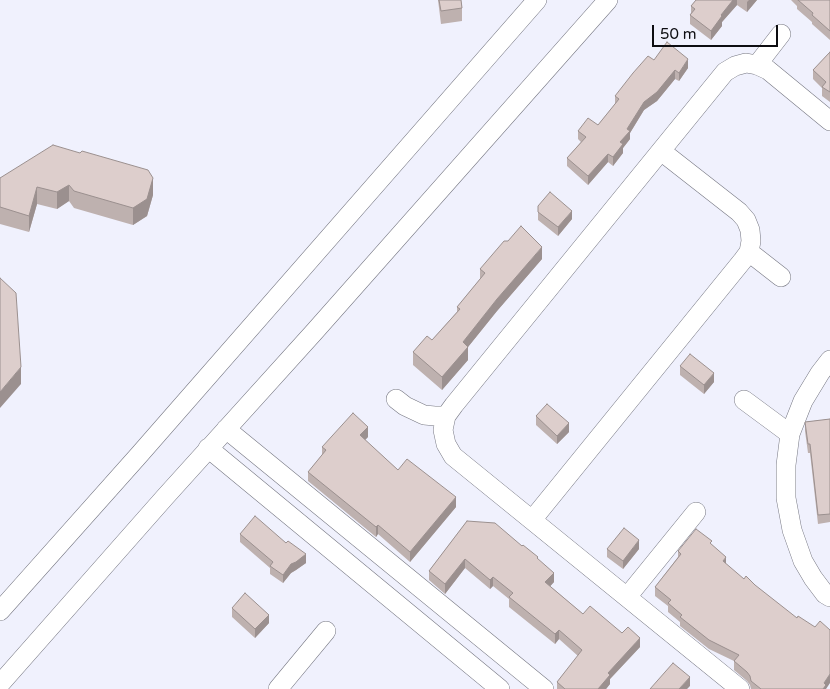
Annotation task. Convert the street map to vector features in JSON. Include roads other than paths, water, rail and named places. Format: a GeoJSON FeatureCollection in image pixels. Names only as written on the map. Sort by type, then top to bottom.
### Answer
{"type":"FeatureCollection","features":[{"type":"Feature","properties":{"kind":"street"},"geometry":{"type":"LineString","coordinates":[[0,612],[140,455],[537,0]]}},
{"type":"Feature","properties":{"kind":"street"},"geometry":{"type":"LineString","coordinates":[[0,684],[608,0]]}},
{"type":"Feature","properties":{"kind":"street"},"geometry":{"type":"LineString","coordinates":[[758,65],[781,34]]}},
{"type":"Feature","properties":{"kind":"street"},"geometry":{"type":"LineString","coordinates":[[740,689],[454,456],[446,444],[443,430],[446,416],[725,72],[740,64],[758,65],[768,70],[830,121]]}},
{"type":"Feature","properties":{"kind":"street"},"geometry":{"type":"LineString","coordinates":[[532,520],[749,252],[750,230],[746,220],[739,212],[661,151]]}},
{"type":"Feature","properties":{"kind":"street"},"geometry":{"type":"LineString","coordinates":[[749,252],[781,277]]}},
{"type":"Feature","properties":{"kind":"street"},"geometry":{"type":"LineString","coordinates":[[830,360],[803,401],[790,434],[786,465],[786,498],[792,530],[803,561],[813,578],[825,594],[830,597]]}},
{"type":"Feature","properties":{"kind":"street"},"geometry":{"type":"LineString","coordinates":[[396,399],[404,406],[424,415],[446,416]]}},
{"type":"Feature","properties":{"kind":"street"},"geometry":{"type":"LineString","coordinates":[[744,400],[790,434]]}},
{"type":"Feature","properties":{"kind":"street"},"geometry":{"type":"LineString","coordinates":[[226,429],[544,689]]}},
{"type":"Feature","properties":{"kind":"street"},"geometry":{"type":"LineString","coordinates":[[208,448],[500,689]]}},
{"type":"Feature","properties":{"kind":"street"},"geometry":{"type":"LineString","coordinates":[[627,597],[696,512]]}},
{"type":"Feature","properties":{"kind":"street"},"geometry":{"type":"LineString","coordinates":[[278,689],[326,631]]}}]}
